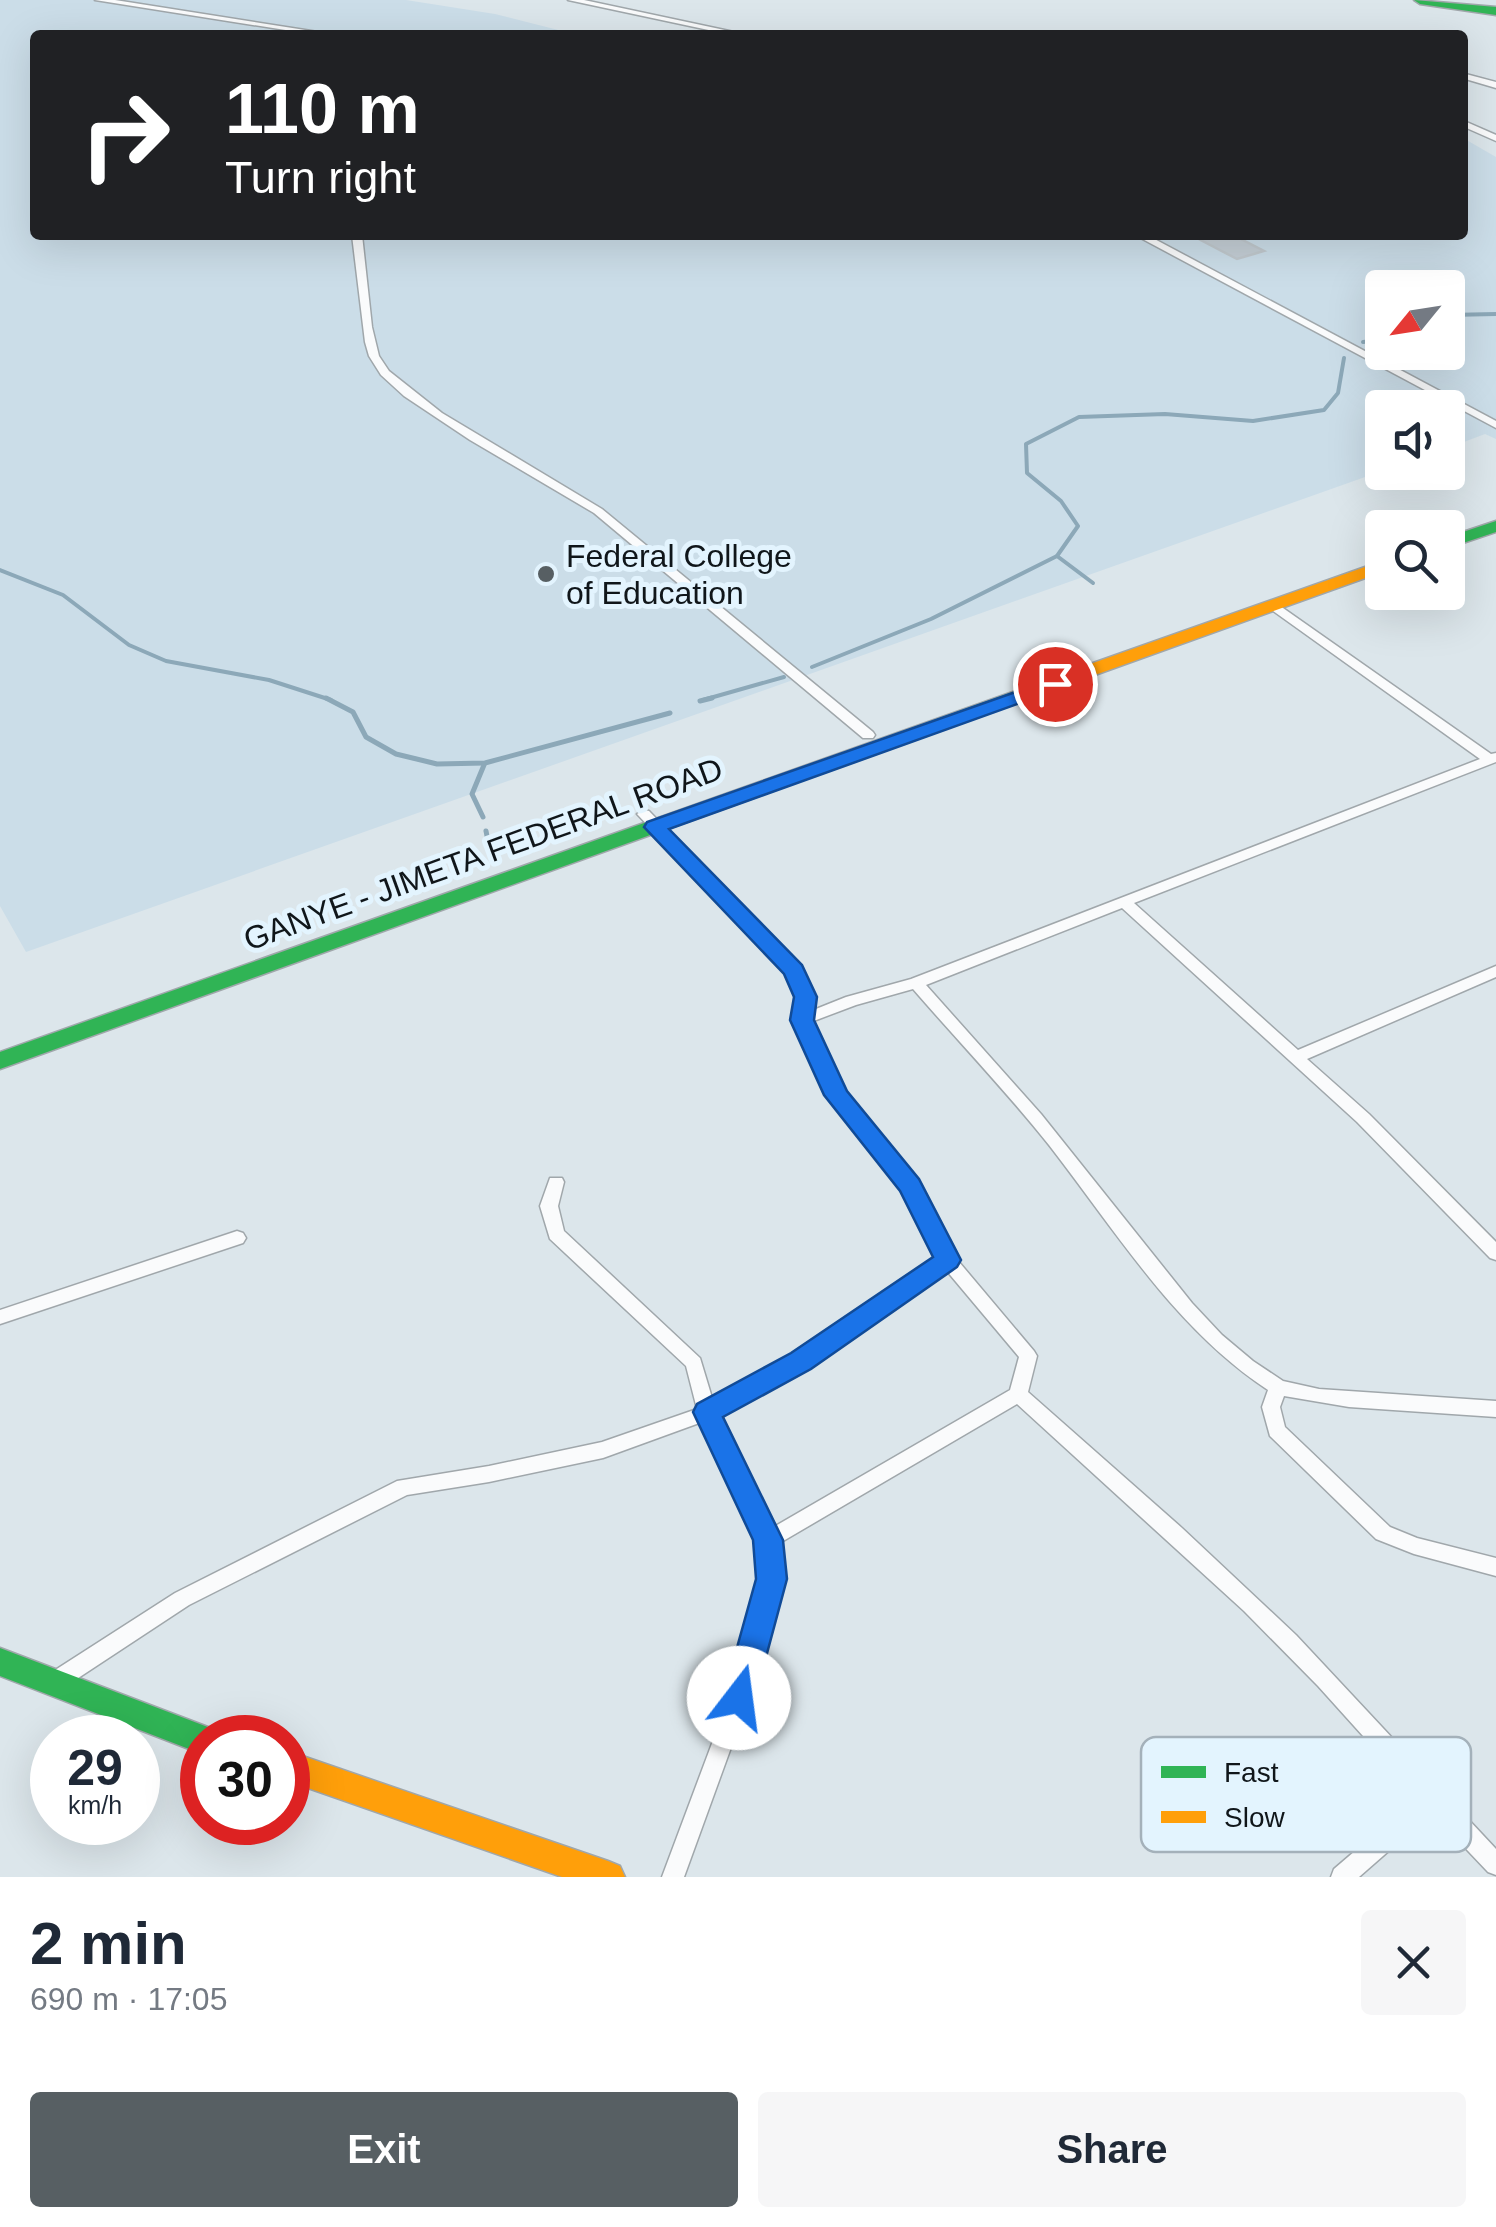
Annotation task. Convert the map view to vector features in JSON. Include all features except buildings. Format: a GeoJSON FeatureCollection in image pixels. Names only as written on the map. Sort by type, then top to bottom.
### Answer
{"type":"FeatureCollection","features":[{"type":"Feature","properties":{"kind":"main road"},"geometry":{"type":"LineString","coordinates":[[1420,0],[1496,11]]}},
{"type":"Feature","properties":{"kind":"main road"},"geometry":{"type":"LineString","coordinates":[[1465,524],[1496,513]]}},
{"type":"Feature","properties":{"kind":"main road"},"geometry":{"type":"LineString","coordinates":[[1465,537],[1496,526]]}},
{"type":"Feature","properties":{"kind":"main road","name":"GANYE - JIMETA FEDERAL ROAD"},"geometry":{"type":"LineString","coordinates":[[649,820],[868,735],[1365,559]]}},
{"type":"Feature","properties":{"kind":"main road","name":"GANYE - JIMETA FEDERAL ROAD"},"geometry":{"type":"LineString","coordinates":[[0,1061],[27,1042],[649,820],[1365,572]]}},
{"type":"Feature","properties":{"kind":"main road","name":"GANYE - JIMETA FEDERAL ROAD"},"geometry":{"type":"LineString","coordinates":[[0,1043],[27,1042]]}},
{"type":"Feature","properties":{"kind":"main road"},"geometry":{"type":"LineString","coordinates":[[0,1662],[180,1730]]}},
{"type":"Feature","properties":{"kind":"main road"},"geometry":{"type":"LineString","coordinates":[[310,1774],[608,1877]]}},
{"type":"Feature","properties":{"kind":"street"},"geometry":{"type":"LineString","coordinates":[[98,0],[287,30]]}},
{"type":"Feature","properties":{"kind":"street"},"geometry":{"type":"LineString","coordinates":[[572,0],[720,30]]}},
{"type":"Feature","properties":{"kind":"street"},"geometry":{"type":"LineString","coordinates":[[604,6],[618,0]]}},
{"type":"Feature","properties":{"kind":"street"},"geometry":{"type":"LineString","coordinates":[[1476,79],[1496,74]]}},
{"type":"Feature","properties":{"kind":"street"},"geometry":{"type":"LineString","coordinates":[[1468,77],[1496,85]]}},
{"type":"Feature","properties":{"kind":"street"},"geometry":{"type":"LineString","coordinates":[[1468,125],[1496,138]]}},
{"type":"Feature","properties":{"kind":"street"},"geometry":{"type":"LineString","coordinates":[[357,240],[374,357],[384,376],[441,418],[557,482],[598,511],[868,735]]}},
{"type":"Feature","properties":{"kind":"street"},"geometry":{"type":"LineString","coordinates":[[1149,240],[1496,425]]}},
{"type":"Feature","properties":{"kind":"street"},"geometry":{"type":"LineString","coordinates":[[1273,606],[1492,758]]}},
{"type":"Feature","properties":{"kind":"street"},"geometry":{"type":"LineString","coordinates":[[802,1020],[852,1001],[916,984],[1492,758]]}},
{"type":"Feature","properties":{"kind":"street"},"geometry":{"type":"LineString","coordinates":[[649,820],[794,970],[806,997],[802,1020],[836,1095],[910,1186],[948,1260],[1028,1356],[1018,1394],[768,1540]]}},
{"type":"Feature","properties":{"kind":"street"},"geometry":{"type":"LineString","coordinates":[[1125,903],[1297,1057],[1494,1247]]}},
{"type":"Feature","properties":{"kind":"street"},"geometry":{"type":"LineString","coordinates":[[1297,1057],[1496,971]]}},
{"type":"Feature","properties":{"kind":"street"},"geometry":{"type":"LineString","coordinates":[[916,984],[1050,1135],[1161,1278],[1208,1328],[1278,1387],[1338,1397],[1496,1410]]}},
{"type":"Feature","properties":{"kind":"street"},"geometry":{"type":"LineString","coordinates":[[556,1182],[549,1206],[556,1234],[694,1362],[707,1412],[768,1540],[772,1579],[739,1698],[673,1877]]}},
{"type":"Feature","properties":{"kind":"street"},"geometry":{"type":"LineString","coordinates":[[0,1317],[238,1238]]}},
{"type":"Feature","properties":{"kind":"street"},"geometry":{"type":"LineString","coordinates":[[56,1681],[182,1599],[404,1488],[603,1450],[707,1412],[801,1361],[948,1260]]}},
{"type":"Feature","properties":{"kind":"street"},"geometry":{"type":"LineString","coordinates":[[1278,1387],[1271,1407],[1276,1431],[1384,1532],[1414,1546],[1496,1567]]}},
{"type":"Feature","properties":{"kind":"street"},"geometry":{"type":"LineString","coordinates":[[1018,1394],[1208,1563],[1326,1680],[1376,1737]]}},
{"type":"Feature","properties":{"kind":"street"},"geometry":{"type":"LineString","coordinates":[[1471,1839],[1496,1864]]}},
{"type":"Feature","properties":{"kind":"street"},"geometry":{"type":"LineString","coordinates":[[1342,1877],[1371,1852]]}},
{"type":"Feature","properties":{"kind":"shaded area","name":"Federal College of Education"},"geometry":{"type":"Polygon","coordinates":[[[0,0],[406,0],[495,14],[558,30],[30,30],[30,240],[1468,240],[1468,141],[1496,157],[1496,439],[1485,434],[1465,442],[1465,390],[1365,390],[1365,477],[26,952],[0,906],[0,0]]]}},
{"type":"Feature","properties":{"kind":"waterway"},"geometry":{"type":"LineString","coordinates":[[1465,315],[1496,314]]}},
{"type":"Feature","properties":{"kind":"waterway"},"geometry":{"type":"LineString","coordinates":[[1057,556],[1078,526],[1061,501],[1027,473],[1026,444],[1079,417],[1165,414],[1253,421],[1324,410],[1338,393],[1344,358]]}},
{"type":"Feature","properties":{"kind":"waterway"},"geometry":{"type":"LineString","coordinates":[[812,667],[931,619],[1057,556]]}},
{"type":"Feature","properties":{"kind":"waterway"},"geometry":{"type":"LineString","coordinates":[[1057,556],[1093,583]]}},
{"type":"Feature","properties":{"kind":"waterway"},"geometry":{"type":"LineString","coordinates":[[0,570],[63,595],[129,645],[166,661],[269,680],[328,699]]}},
{"type":"Feature","properties":{"kind":"waterway"},"geometry":{"type":"LineString","coordinates":[[703,700],[784,677]]}},
{"type":"Feature","properties":{"kind":"waterway"},"geometry":{"type":"LineString","coordinates":[[700,701],[712,698]]}},
{"type":"Feature","properties":{"kind":"waterway"},"geometry":{"type":"LineString","coordinates":[[328,699],[353,712],[366,737],[396,754],[437,764],[485,763],[670,713]]}},
{"type":"Feature","properties":{"kind":"waterway"},"geometry":{"type":"LineString","coordinates":[[483,817],[472,794],[484,765]]}},
{"type":"Feature","properties":{"kind":"waterway"},"geometry":{"type":"LineString","coordinates":[[486,831],[490,851]]}},
{"type":"Feature","properties":{"kind":"traffic: fast"},"geometry":{"type":"LineString","coordinates":[[1420,0],[1496,11]]}},
{"type":"Feature","properties":{"kind":"traffic: fast"},"geometry":{"type":"LineString","coordinates":[[1465,537],[1496,526]]}},
{"type":"Feature","properties":{"kind":"traffic: fast"},"geometry":{"type":"LineString","coordinates":[[0,1061],[1035,690]]}},
{"type":"Feature","properties":{"kind":"traffic: fast"},"geometry":{"type":"LineString","coordinates":[[0,1662],[180,1731]]}},
{"type":"Feature","properties":{"kind":"traffic: slow"},"geometry":{"type":"LineString","coordinates":[[1035,690],[1365,572]]}},
{"type":"Feature","properties":{"kind":"traffic: slow"},"geometry":{"type":"LineString","coordinates":[[310,1774],[608,1877]]}},
{"type":"Feature","properties":{"kind":"place","name":"Federal College of Education"},"geometry":{"type":"Point","coordinates":[546,574]}},
{"type":"Feature","properties":{"kind":"route"},"geometry":{"type":"LineString","coordinates":[[739,1698],[772,1579],[768,1540],[707,1412],[801,1361],[948,1260],[910,1186],[836,1095],[802,1020],[806,997],[794,970],[655,827],[1055,684]]}}]}
